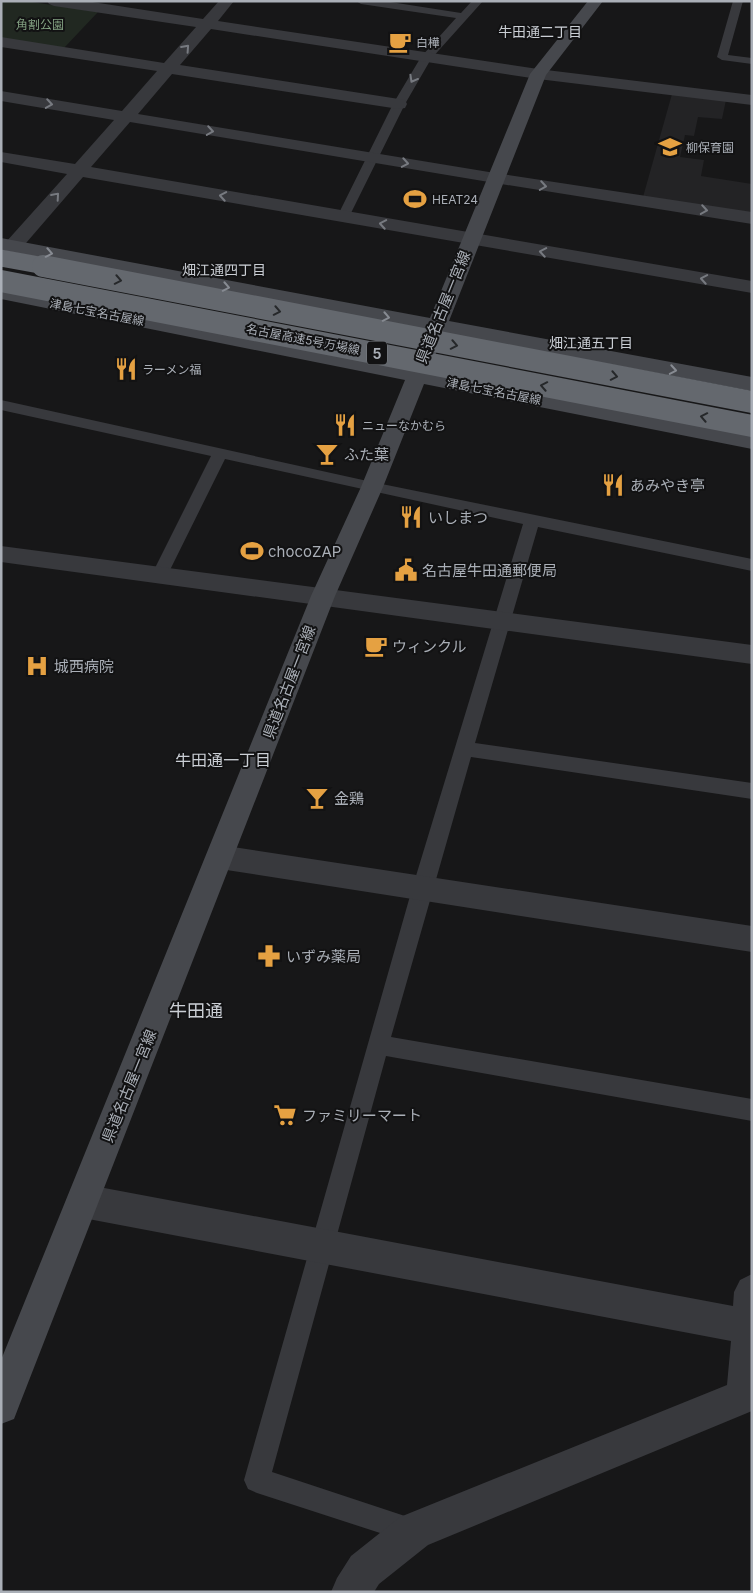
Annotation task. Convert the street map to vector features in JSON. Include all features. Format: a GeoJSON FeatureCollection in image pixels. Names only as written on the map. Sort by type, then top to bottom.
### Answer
{"type":"FeatureCollection","features":[{"type":"Feature","properties":{"kind":"highway","name":"名古屋高速5号万場線"},"geometry":{"type":"LineString","coordinates":[[5,250],[752,402]]}},
{"type":"Feature","properties":{"kind":"highway","name":"名古屋高速5号万場線"},"geometry":{"type":"LineString","coordinates":[[1,281],[752,426]]}},
{"type":"Feature","properties":{"kind":"main road","name":"県道名古屋一宮線"},"geometry":{"type":"LineString","coordinates":[[1,1406],[323,596],[372,487],[538,74],[596,1]]}},
{"type":"Feature","properties":{"kind":"main road"},"geometry":{"type":"LineString","coordinates":[[5,250],[752,384]]}},
{"type":"Feature","properties":{"kind":"main road","name":"津島七宝名古屋線"},"geometry":{"type":"LineString","coordinates":[[1,292],[752,442]]}},
{"type":"Feature","properties":{"kind":"street"},"geometry":{"type":"LineString","coordinates":[[54,1],[538,74],[752,100]]}},
{"type":"Feature","properties":{"kind":"street"},"geometry":{"type":"LineString","coordinates":[[5,250],[78,171],[227,1]]}},
{"type":"Feature","properties":{"kind":"street"},"geometry":{"type":"LineString","coordinates":[[1,42],[399,104]]}},
{"type":"Feature","properties":{"kind":"street"},"geometry":{"type":"LineString","coordinates":[[1,96],[495,178],[752,218]]}},
{"type":"Feature","properties":{"kind":"street"},"geometry":{"type":"LineString","coordinates":[[1,158],[752,287]]}},
{"type":"Feature","properties":{"kind":"street"},"geometry":{"type":"LineString","coordinates":[[1,554],[752,655]]}},
{"type":"Feature","properties":{"kind":"street"},"geometry":{"type":"LineString","coordinates":[[220,857],[752,939]]}},
{"type":"Feature","properties":{"kind":"street"},"geometry":{"type":"LineString","coordinates":[[83,1201],[751,1327]]}},
{"type":"Feature","properties":{"kind":"street"},"geometry":{"type":"LineString","coordinates":[[351,1592],[365,1570],[414,1531],[748,1394],[752,1292]]}},
{"type":"Feature","properties":{"kind":"lane"},"geometry":{"type":"LineString","coordinates":[[361,1],[464,16]]}},
{"type":"Feature","properties":{"kind":"lane"},"geometry":{"type":"LineString","coordinates":[[343,217],[399,104],[426,57],[478,1]]}},
{"type":"Feature","properties":{"kind":"lane"},"geometry":{"type":"LineString","coordinates":[[738,1],[722,57],[752,61]]}},
{"type":"Feature","properties":{"kind":"lane"},"geometry":{"type":"LineString","coordinates":[[1,405],[372,487],[752,565]]}},
{"type":"Feature","properties":{"kind":"lane"},"geometry":{"type":"LineString","coordinates":[[159,576],[220,454]]}},
{"type":"Feature","properties":{"kind":"lane"},"geometry":{"type":"LineString","coordinates":[[414,1531],[257,1480],[422,889],[532,521]]}},
{"type":"Feature","properties":{"kind":"lane"},"geometry":{"type":"LineString","coordinates":[[464,749],[752,790]]}},
{"type":"Feature","properties":{"kind":"lane"},"geometry":{"type":"LineString","coordinates":[[378,1045],[752,1110]]}},
{"type":"Feature","properties":{"kind":"shaded area","name":"柳保育園"},"geometry":{"type":"Polygon","coordinates":[[[672,94],[726,100],[722,119],[698,117],[694,136],[685,135],[680,157],[704,160],[701,176],[752,184],[752,213],[643,197],[672,94]]]}},
{"type":"Feature","properties":{"kind":"green space","name":"角割公園"},"geometry":{"type":"Polygon","coordinates":[[[1,1],[26,1],[98,12],[63,49],[1,39],[1,1]]]}},
{"type":"Feature","properties":{"kind":"place","name":"白樺"},"geometry":{"type":"Point","coordinates":[400,42]}},
{"type":"Feature","properties":{"kind":"place","name":"柳保育園"},"geometry":{"type":"Point","coordinates":[670,147]}},
{"type":"Feature","properties":{"kind":"place","name":"HEAT24"},"geometry":{"type":"Point","coordinates":[415,199]}},
{"type":"Feature","properties":{"kind":"place","name":"ラーメン福"},"geometry":{"type":"Point","coordinates":[126,369]}},
{"type":"Feature","properties":{"kind":"place","name":"ニューなかむら"},"geometry":{"type":"Point","coordinates":[345,425]}},
{"type":"Feature","properties":{"kind":"place","name":"ふた葉"},"geometry":{"type":"Point","coordinates":[327,454]}},
{"type":"Feature","properties":{"kind":"place","name":"あみやき亭"},"geometry":{"type":"Point","coordinates":[613,485]}},
{"type":"Feature","properties":{"kind":"place","name":"いしまつ"},"geometry":{"type":"Point","coordinates":[411,517]}},
{"type":"Feature","properties":{"kind":"place","name":"chocoZAP"},"geometry":{"type":"Point","coordinates":[252,551]}},
{"type":"Feature","properties":{"kind":"place","name":"名古屋牛田通郵便局"},"geometry":{"type":"Point","coordinates":[406,570]}},
{"type":"Feature","properties":{"kind":"place","name":"ウィンクル"},"geometry":{"type":"Point","coordinates":[376,646]}},
{"type":"Feature","properties":{"kind":"place","name":"城西病院"},"geometry":{"type":"Point","coordinates":[37,666]}},
{"type":"Feature","properties":{"kind":"place","name":"金鶏"},"geometry":{"type":"Point","coordinates":[317,798]}},
{"type":"Feature","properties":{"kind":"place","name":"いずみ薬局"},"geometry":{"type":"Point","coordinates":[269,956]}},
{"type":"Feature","properties":{"kind":"place","name":"ファミリーマート"},"geometry":{"type":"Point","coordinates":[285,1115]}},
{"type":"Feature","properties":{"kind":"district","name":"牛田通二丁目"},"geometry":{"type":"Point","coordinates":[540,31]}},
{"type":"Feature","properties":{"kind":"district","name":"畑江通四丁目"},"geometry":{"type":"Point","coordinates":[224,269]}},
{"type":"Feature","properties":{"kind":"district","name":"畑江通五丁目"},"geometry":{"type":"Point","coordinates":[591,342]}},
{"type":"Feature","properties":{"kind":"district","name":"牛田通一丁目"},"geometry":{"type":"Point","coordinates":[223,760]}},
{"type":"Feature","properties":{"kind":"district","name":"牛田通"},"geometry":{"type":"Point","coordinates":[196,1010]}}]}
